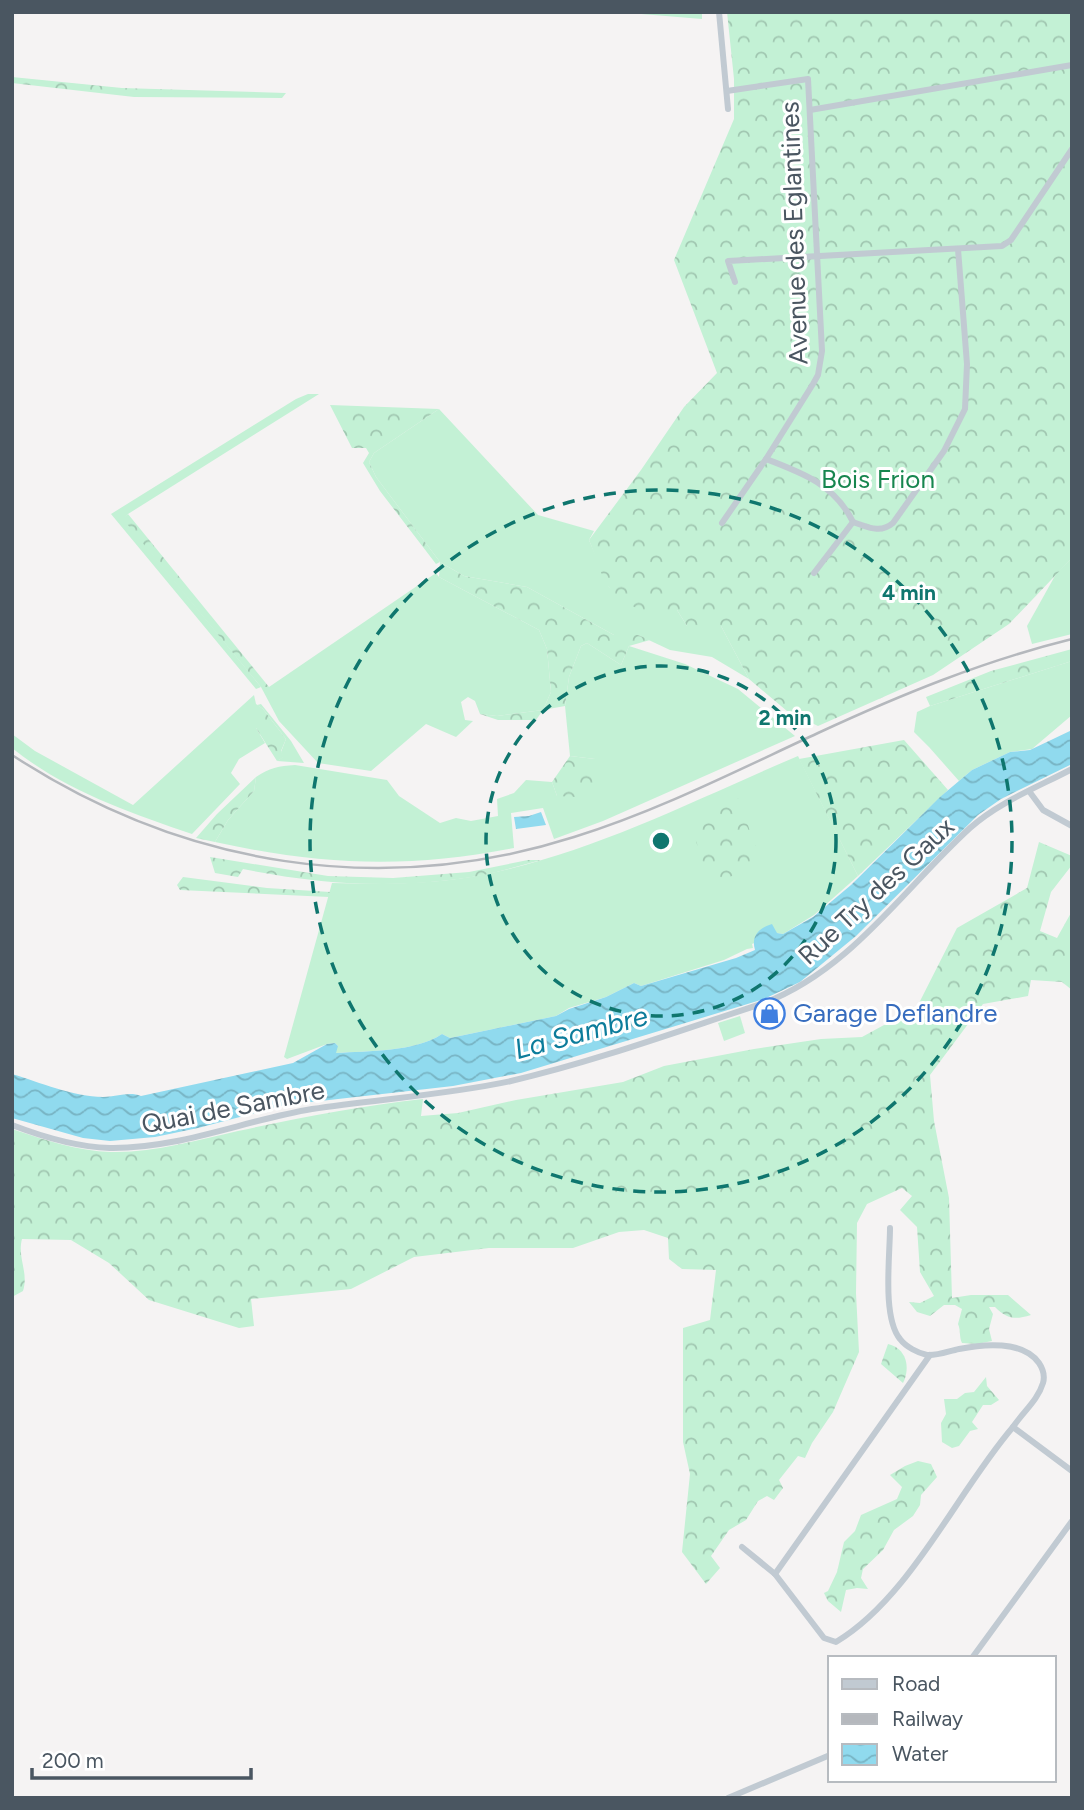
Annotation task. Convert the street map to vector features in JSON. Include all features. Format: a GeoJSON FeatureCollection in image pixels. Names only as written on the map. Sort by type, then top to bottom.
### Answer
{"type":"FeatureCollection","features":[{"type":"Feature","properties":{"kind":"street"},"geometry":{"type":"LineString","coordinates":[[719,12],[728,109]]}},
{"type":"Feature","properties":{"kind":"street"},"geometry":{"type":"LineString","coordinates":[[810,110],[1072,65]]}},
{"type":"Feature","properties":{"kind":"street","name":"Avenue des Eglantines"},"geometry":{"type":"LineString","coordinates":[[722,523],[813,384],[821,364],[808,79],[727,91]]}},
{"type":"Feature","properties":{"kind":"street"},"geometry":{"type":"LineString","coordinates":[[735,282],[728,261],[1002,246],[1007,244],[1072,149]]}},
{"type":"Feature","properties":{"kind":"street"},"geometry":{"type":"LineString","coordinates":[[766,459],[799,471],[821,484],[839,500],[853,522],[879,530],[886,529],[893,523],[944,450],[962,418],[967,396],[967,364],[958,248]]}},
{"type":"Feature","properties":{"kind":"street"},"geometry":{"type":"LineString","coordinates":[[814,573],[853,522]]}},
{"type":"Feature","properties":{"kind":"street","name":"Rue Try des Gaux"},"geometry":{"type":"LineString","coordinates":[[462,1090],[551,1070],[764,1003],[793,991],[827,969],[856,943],[971,828],[993,811],[1072,769]]}},
{"type":"Feature","properties":{"kind":"street"},"geometry":{"type":"LineString","coordinates":[[1029,791],[1042,810],[1072,826]]}},
{"type":"Feature","properties":{"kind":"street","name":"Quai de Sambre"},"geometry":{"type":"LineString","coordinates":[[12,1125],[90,1146],[135,1146],[214,1132],[314,1109],[462,1090]]}},
{"type":"Feature","properties":{"kind":"street"},"geometry":{"type":"LineString","coordinates":[[742,1547],[775,1574],[824,1638],[836,1642],[849,1634],[895,1588],[1040,1392],[1045,1380],[1042,1367],[1029,1353],[989,1346],[930,1355],[913,1350],[900,1339],[892,1323],[890,1228]]}},
{"type":"Feature","properties":{"kind":"street"},"geometry":{"type":"LineString","coordinates":[[775,1574],[930,1355]]}},
{"type":"Feature","properties":{"kind":"street"},"geometry":{"type":"LineString","coordinates":[[1013,1427],[1072,1471]]}},
{"type":"Feature","properties":{"kind":"street"},"geometry":{"type":"LineString","coordinates":[[973,1656],[1072,1521]]}},
{"type":"Feature","properties":{"kind":"street"},"geometry":{"type":"LineString","coordinates":[[728,1798],[828,1756]]}},
{"type":"Feature","properties":{"kind":"green space"},"geometry":{"type":"Polygon","coordinates":[[[617,12],[702,12],[702,19],[617,12]]]}},
{"type":"Feature","properties":{"kind":"green space","name":"Bois Frion"},"geometry":{"type":"Polygon","coordinates":[[[727,12],[1072,12],[1072,558],[1009,624],[933,675],[818,726],[787,711],[749,679],[721,626],[687,626],[677,610],[668,613],[649,612],[622,600],[605,581],[589,540],[684,407],[717,373],[674,260],[734,119],[734,79],[727,12]]]}},
{"type":"Feature","properties":{"kind":"green space"},"geometry":{"type":"Polygon","coordinates":[[[12,77],[122,88],[286,93],[282,98],[134,97],[12,83],[12,77]]]}},
{"type":"Feature","properties":{"kind":"green space"},"geometry":{"type":"Polygon","coordinates":[[[308,394],[319,394],[124,519],[261,687],[256,689],[111,514],[296,399],[308,394]]]}},
{"type":"Feature","properties":{"kind":"green space"},"geometry":{"type":"Polygon","coordinates":[[[330,405],[439,409],[374,453],[369,462],[376,477],[440,562],[436,564],[380,491],[363,463],[369,453],[366,448],[352,448],[330,405]]]}},
{"type":"Feature","properties":{"kind":"green space"},"geometry":{"type":"Polygon","coordinates":[[[439,409],[538,515],[594,531],[589,540],[609,587],[624,599],[677,610],[687,626],[721,626],[749,679],[712,657],[670,650],[638,635],[614,635],[527,587],[464,576],[440,562],[376,477],[369,462],[374,453],[439,409]]]}},
{"type":"Feature","properties":{"kind":"green space"},"geometry":{"type":"Polygon","coordinates":[[[128,514],[269,687],[261,687],[123,519],[128,514]]]}},
{"type":"Feature","properties":{"kind":"green space"},"geometry":{"type":"Polygon","coordinates":[[[1072,558],[1072,634],[1032,644],[1027,626],[1056,574],[1072,558]]]}},
{"type":"Feature","properties":{"kind":"green space"},"geometry":{"type":"Polygon","coordinates":[[[440,562],[464,576],[527,587],[614,635],[638,635],[650,640],[629,646],[621,665],[587,643],[581,646],[569,677],[565,706],[543,710],[551,692],[547,649],[539,630],[439,577],[440,562]]]}},
{"type":"Feature","properties":{"kind":"green space"},"geometry":{"type":"Polygon","coordinates":[[[436,573],[539,630],[547,649],[551,692],[543,710],[497,716],[480,714],[475,701],[468,697],[461,702],[465,720],[473,721],[456,737],[426,724],[371,771],[318,763],[279,721],[261,687],[269,687],[436,573]]]}},
{"type":"Feature","properties":{"kind":"green space"},"geometry":{"type":"Polygon","coordinates":[[[587,643],[621,665],[629,646],[685,664],[738,689],[795,736],[603,821],[554,839],[543,808],[511,813],[514,848],[437,859],[364,862],[291,856],[215,842],[228,820],[254,791],[256,777],[284,766],[295,765],[387,780],[399,796],[440,823],[456,818],[471,821],[498,816],[497,799],[514,793],[526,780],[552,782],[557,796],[595,759],[570,756],[565,706],[569,677],[581,646],[587,643]]]}},
{"type":"Feature","properties":{"kind":"green space"},"geometry":{"type":"Polygon","coordinates":[[[1072,649],[1072,661],[930,706],[926,697],[991,671],[1072,649]]]}},
{"type":"Feature","properties":{"kind":"green space"},"geometry":{"type":"Polygon","coordinates":[[[1072,661],[1072,715],[1032,749],[1010,752],[972,770],[959,781],[914,732],[917,712],[930,706],[1072,661]]]}},
{"type":"Feature","properties":{"kind":"green space"},"geometry":{"type":"Polygon","coordinates":[[[254,695],[256,728],[265,743],[239,759],[231,773],[240,784],[192,834],[98,799],[53,776],[12,748],[12,734],[35,751],[133,805],[254,695]]]}},
{"type":"Feature","properties":{"kind":"green space"},"geometry":{"type":"Polygon","coordinates":[[[256,704],[286,739],[281,751],[284,757],[277,761],[256,728],[250,710],[256,704]]]}},
{"type":"Feature","properties":{"kind":"green space"},"geometry":{"type":"Polygon","coordinates":[[[261,704],[291,741],[304,763],[277,761],[283,757],[281,752],[286,739],[257,705],[261,704]]]}},
{"type":"Feature","properties":{"kind":"green space"},"geometry":{"type":"Polygon","coordinates":[[[543,710],[536,720],[498,720],[480,714],[497,716],[543,710]]]}},
{"type":"Feature","properties":{"kind":"green space"},"geometry":{"type":"Polygon","coordinates":[[[904,740],[948,790],[858,876],[799,759],[904,740]]]}},
{"type":"Feature","properties":{"kind":"green space"},"geometry":{"type":"Polygon","coordinates":[[[570,756],[595,759],[596,798],[557,796],[552,782],[570,756]]]}},
{"type":"Feature","properties":{"kind":"green space"},"geometry":{"type":"Polygon","coordinates":[[[798,756],[858,876],[814,915],[783,934],[777,933],[752,944],[753,948],[724,960],[641,986],[634,983],[606,997],[569,1008],[556,1016],[450,1038],[442,1034],[405,1047],[335,1053],[333,1051],[338,1046],[335,1043],[287,1059],[284,1057],[332,883],[428,882],[486,874],[527,864],[645,823],[798,756]]]}},
{"type":"Feature","properties":{"kind":"green space"},"geometry":{"type":"Polygon","coordinates":[[[256,777],[254,791],[228,820],[215,842],[196,838],[217,814],[256,777]]]}},
{"type":"Feature","properties":{"kind":"green space"},"geometry":{"type":"Polygon","coordinates":[[[738,798],[762,864],[717,882],[701,859],[690,819],[725,800],[738,798]]]}},
{"type":"Feature","properties":{"kind":"green space"},"geometry":{"type":"Polygon","coordinates":[[[1039,842],[1072,856],[1072,865],[1051,892],[1040,931],[1057,938],[1072,911],[1072,990],[1062,982],[1031,980],[1028,996],[983,1004],[930,1075],[934,1121],[949,1198],[952,1298],[1008,1295],[1031,1315],[1012,1317],[995,1307],[989,1307],[993,1314],[989,1329],[992,1341],[962,1343],[958,1324],[962,1309],[955,1305],[944,1305],[930,1316],[917,1312],[909,1302],[920,1303],[934,1296],[920,1272],[917,1227],[900,1210],[912,1196],[902,1188],[867,1204],[857,1223],[859,1352],[833,1412],[805,1458],[798,1456],[779,1480],[783,1488],[774,1500],[767,1496],[758,1501],[746,1520],[729,1530],[711,1556],[720,1568],[706,1584],[682,1552],[690,1474],[683,1442],[683,1328],[710,1320],[716,1270],[682,1269],[669,1259],[668,1238],[644,1230],[619,1232],[573,1248],[489,1248],[414,1257],[351,1289],[251,1299],[254,1326],[239,1328],[149,1300],[109,1263],[71,1240],[22,1239],[23,1291],[12,1297],[12,1129],[86,1150],[127,1152],[175,1145],[330,1113],[423,1099],[421,1116],[458,1113],[623,1082],[664,1066],[754,1049],[821,1039],[862,1037],[917,1007],[957,928],[1027,888],[1039,842]]]}},
{"type":"Feature","properties":{"kind":"green space"},"geometry":{"type":"Polygon","coordinates":[[[210,857],[328,876],[393,878],[469,872],[528,860],[541,860],[453,880],[363,884],[303,879],[243,869],[238,877],[215,873],[210,857]]]}},
{"type":"Feature","properties":{"kind":"green space"},"geometry":{"type":"Polygon","coordinates":[[[183,877],[267,888],[330,892],[329,897],[180,890],[177,885],[183,877]]]}},
{"type":"Feature","properties":{"kind":"green space"},"geometry":{"type":"Polygon","coordinates":[[[740,1016],[745,1033],[724,1041],[718,1023],[740,1016]]]}},
{"type":"Feature","properties":{"kind":"green space"},"geometry":{"type":"Polygon","coordinates":[[[888,1344],[899,1350],[905,1359],[907,1371],[903,1383],[881,1364],[888,1344]]]}},
{"type":"Feature","properties":{"kind":"green space"},"geometry":{"type":"Polygon","coordinates":[[[986,1377],[987,1386],[999,1400],[991,1405],[983,1405],[972,1422],[978,1429],[970,1431],[959,1446],[952,1448],[942,1442],[941,1423],[946,1414],[944,1399],[957,1399],[965,1393],[974,1392],[986,1377]]]}},
{"type":"Feature","properties":{"kind":"green space"},"geometry":{"type":"Polygon","coordinates":[[[918,1461],[931,1464],[937,1477],[921,1495],[920,1505],[913,1516],[894,1530],[883,1550],[863,1569],[861,1578],[868,1589],[846,1590],[841,1612],[828,1601],[824,1593],[828,1591],[837,1572],[844,1542],[855,1531],[861,1515],[897,1499],[902,1487],[890,1475],[918,1461]]]}},
{"type":"Feature","properties":{"kind":"water","name":"La Sambre"},"geometry":{"type":"Polygon","coordinates":[[[1072,730],[1072,764],[1001,799],[978,815],[856,936],[800,982],[764,999],[521,1073],[453,1086],[285,1105],[155,1137],[110,1141],[83,1138],[12,1118],[12,1074],[80,1095],[141,1096],[293,1063],[327,1044],[335,1043],[338,1046],[336,1053],[391,1050],[419,1044],[442,1034],[450,1038],[556,1016],[634,983],[641,986],[736,958],[755,950],[755,937],[763,928],[772,924],[777,933],[783,934],[813,917],[851,885],[940,797],[972,770],[1010,752],[1030,750],[1072,730]]]}},
{"type":"Feature","properties":{"kind":"water"},"geometry":{"type":"Polygon","coordinates":[[[541,812],[546,825],[516,829],[514,817],[541,812]]]}},
{"type":"Feature","properties":{"kind":"railway"},"geometry":{"type":"LineString","coordinates":[[12,755],[77,793],[144,823],[213,846],[284,861],[355,868],[428,866],[501,856],[605,827],[698,789],[911,692],[974,668],[1072,639]]}},
{"type":"Feature","properties":{"kind":"place","name":"Garage Deflandre"},"geometry":{"type":"Point","coordinates":[770,1013]}}]}
